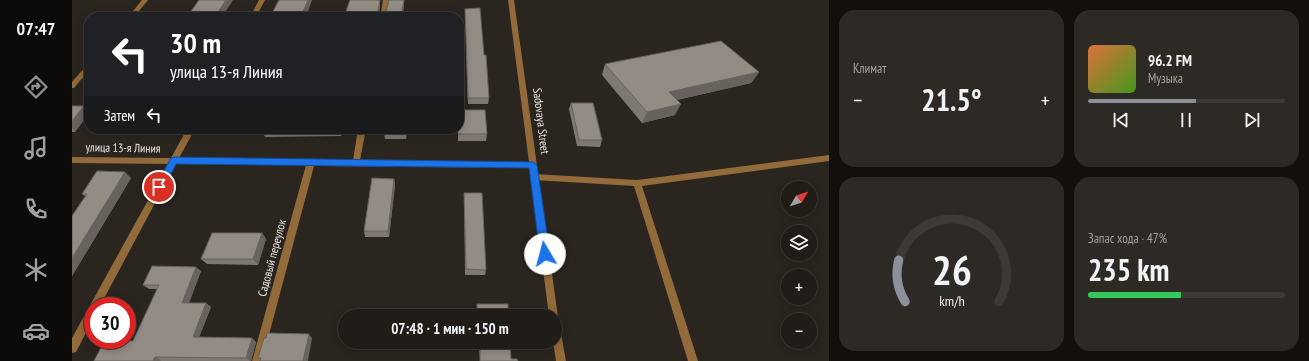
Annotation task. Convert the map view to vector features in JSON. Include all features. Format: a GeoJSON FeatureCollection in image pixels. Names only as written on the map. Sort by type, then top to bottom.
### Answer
{"type":"FeatureCollection","features":[{"type":"Feature","properties":{"kind":"street"},"geometry":{"type":"LineString","coordinates":[[134,12],[145,0]]}},
{"type":"Feature","properties":{"kind":"street"},"geometry":{"type":"LineString","coordinates":[[256,12],[262,0]]}},
{"type":"Feature","properties":{"kind":"street"},"geometry":{"type":"LineString","coordinates":[[384,12],[386,0]]}},
{"type":"Feature","properties":{"kind":"street","name":"Sadovaya Street"},"geometry":{"type":"LineString","coordinates":[[511,0],[553,309]]}},
{"type":"Feature","properties":{"kind":"street"},"geometry":{"type":"LineString","coordinates":[[72,86],[84,72]]}},
{"type":"Feature","properties":{"kind":"street"},"geometry":{"type":"LineString","coordinates":[[100,297],[188,134]]}},
{"type":"Feature","properties":{"kind":"street"},"geometry":{"type":"LineString","coordinates":[[356,163],[361,134]]}},
{"type":"Feature","properties":{"kind":"street"},"geometry":{"type":"LineString","coordinates":[[534,177],[637,182],[829,158]]}},
{"type":"Feature","properties":{"kind":"street","name":"улица 13-я Линия"},"geometry":{"type":"LineString","coordinates":[[72,160],[533,165]]}},
{"type":"Feature","properties":{"kind":"street","name":"Садовый переулок"},"geometry":{"type":"LineString","coordinates":[[257,361],[311,162]]}},
{"type":"Feature","properties":{"kind":"street"},"geometry":{"type":"LineString","coordinates":[[637,182],[693,361]]}},
{"type":"Feature","properties":{"kind":"street"},"geometry":{"type":"LineString","coordinates":[[72,348],[84,326]]}},
{"type":"Feature","properties":{"kind":"street"},"geometry":{"type":"LineString","coordinates":[[559,349],[561,361]]}},
{"type":"Feature","properties":{"kind":"building"},"geometry":{"type":"Polygon","coordinates":[[[199,0],[226,0],[218,12],[191,12],[199,0]]]}},
{"type":"Feature","properties":{"kind":"building"},"geometry":{"type":"Polygon","coordinates":[[[279,0],[308,0],[303,12],[273,12],[279,0]]]}},
{"type":"Feature","properties":{"kind":"building"},"geometry":{"type":"Polygon","coordinates":[[[350,0],[380,0],[378,12],[346,12],[350,0]]]}},
{"type":"Feature","properties":{"kind":"building"},"geometry":{"type":"Polygon","coordinates":[[[389,0],[404,0],[402,12],[386,12],[389,0]]]}},
{"type":"Feature","properties":{"kind":"building"},"geometry":{"type":"Polygon","coordinates":[[[480,8],[484,55],[486,55],[489,98],[468,98],[465,9],[480,8]]]}},
{"type":"Feature","properties":{"kind":"building"},"geometry":{"type":"Polygon","coordinates":[[[721,41],[759,72],[669,92],[681,104],[647,112],[605,64],[721,41]]]}},
{"type":"Feature","properties":{"kind":"building"},"geometry":{"type":"Polygon","coordinates":[[[571,103],[593,103],[602,140],[579,140],[571,103]]]}},
{"type":"Feature","properties":{"kind":"building"},"geometry":{"type":"Polygon","coordinates":[[[72,106],[84,106],[72,121],[72,106]]]}},
{"type":"Feature","properties":{"kind":"building"},"geometry":{"type":"Polygon","coordinates":[[[464,110],[485,110],[487,134],[464,134],[464,110]]]}},
{"type":"Feature","properties":{"kind":"building"},"geometry":{"type":"Polygon","coordinates":[[[97,171],[125,172],[72,258],[72,216],[87,194],[82,194],[97,171]]]}},
{"type":"Feature","properties":{"kind":"building"},"geometry":{"type":"Polygon","coordinates":[[[372,178],[394,179],[388,231],[364,231],[372,178]]]}},
{"type":"Feature","properties":{"kind":"building"},"geometry":{"type":"Polygon","coordinates":[[[464,193],[482,193],[486,270],[466,269],[464,193]]]}},
{"type":"Feature","properties":{"kind":"building"},"geometry":{"type":"Polygon","coordinates":[[[212,233],[262,233],[253,259],[201,259],[212,233]]]}},
{"type":"Feature","properties":{"kind":"building"},"geometry":{"type":"Polygon","coordinates":[[[152,266],[196,267],[182,303],[206,303],[193,337],[252,338],[246,358],[155,357],[153,361],[94,361],[100,349],[136,349],[136,335],[159,285],[143,285],[152,266]]]}},
{"type":"Feature","properties":{"kind":"building"},"geometry":{"type":"Polygon","coordinates":[[[477,304],[508,304],[508,309],[477,309],[477,304]]]}},
{"type":"Feature","properties":{"kind":"building"},"geometry":{"type":"Polygon","coordinates":[[[267,333],[309,334],[303,361],[260,361],[261,358],[258,358],[267,333]]]}},
{"type":"Feature","properties":{"kind":"building"},"geometry":{"type":"Polygon","coordinates":[[[480,349],[510,349],[511,359],[517,359],[518,361],[480,361],[480,349]]]}},
{"type":"Feature","properties":{"kind":"route"},"geometry":{"type":"LineString","coordinates":[[159,187],[174,161],[533,165],[545,254]]}}]}
